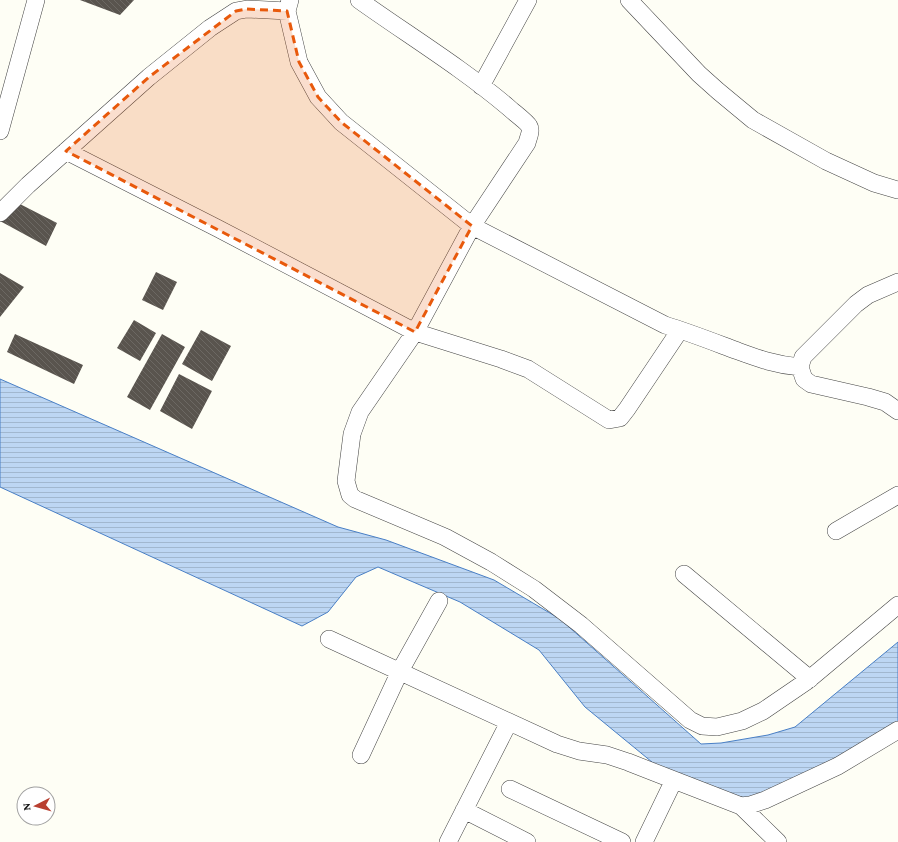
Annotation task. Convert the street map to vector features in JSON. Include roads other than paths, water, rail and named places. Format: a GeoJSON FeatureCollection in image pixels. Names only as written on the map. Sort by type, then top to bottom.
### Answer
{"type":"FeatureCollection","features":[{"type":"Feature","properties":{"kind":"street"},"geometry":{"type":"LineString","coordinates":[[0,131],[36,0]]}},
{"type":"Feature","properties":{"kind":"street"},"geometry":{"type":"LineString","coordinates":[[358,0],[442,57],[481,86],[529,125],[531,132],[526,143],[472,226],[415,332],[360,412],[352,434],[346,481],[350,495],[355,499],[445,537],[491,562],[534,589],[581,625],[690,720],[702,726],[717,727],[742,721],[764,711],[810,679],[898,605]]}},
{"type":"Feature","properties":{"kind":"street"},"geometry":{"type":"LineString","coordinates":[[481,86],[528,0]]}},
{"type":"Feature","properties":{"kind":"street"},"geometry":{"type":"LineString","coordinates":[[629,0],[699,74],[753,120],[826,161],[874,183],[898,190]]}},
{"type":"Feature","properties":{"kind":"street"},"geometry":{"type":"LineString","coordinates":[[0,213],[28,185],[149,77],[210,28],[236,11],[247,8],[288,5],[299,62],[318,97],[341,122],[472,226],[665,325],[768,362],[785,366],[800,367]]}},
{"type":"Feature","properties":{"kind":"street"},"geometry":{"type":"LineString","coordinates":[[66,151],[220,229],[415,332],[528,369],[609,420],[620,418],[680,330]]}},
{"type":"Feature","properties":{"kind":"street"},"geometry":{"type":"LineString","coordinates":[[898,282],[868,295],[856,304],[803,357],[800,367],[804,379],[811,384],[885,402],[898,411]]}},
{"type":"Feature","properties":{"kind":"street"},"geometry":{"type":"LineString","coordinates":[[836,531],[898,495]]}},
{"type":"Feature","properties":{"kind":"street"},"geometry":{"type":"LineString","coordinates":[[684,574],[810,679]]}},
{"type":"Feature","properties":{"kind":"street"},"geometry":{"type":"LineString","coordinates":[[361,756],[400,671],[439,601]]}},
{"type":"Feature","properties":{"kind":"street"},"geometry":{"type":"LineString","coordinates":[[330,639],[557,744],[579,750],[607,754],[741,806],[778,842]]}},
{"type":"Feature","properties":{"kind":"street"},"geometry":{"type":"LineString","coordinates":[[448,842],[509,722]]}},
{"type":"Feature","properties":{"kind":"street"},"geometry":{"type":"LineString","coordinates":[[741,806],[750,805],[765,800],[838,766],[898,730]]}},
{"type":"Feature","properties":{"kind":"street"},"geometry":{"type":"LineString","coordinates":[[644,842],[674,780]]}},
{"type":"Feature","properties":{"kind":"street"},"geometry":{"type":"LineString","coordinates":[[510,790],[622,842]]}},
{"type":"Feature","properties":{"kind":"street"},"geometry":{"type":"LineString","coordinates":[[464,810],[527,842]]}},
{"type":"Feature","properties":{"kind":"water"},"geometry":{"type":"Polygon","coordinates":[[[0,379],[338,527],[386,540],[494,580],[560,619],[701,744],[721,743],[768,735],[795,727],[898,642],[898,724],[759,800],[713,795],[658,767],[585,707],[539,650],[460,602],[378,567],[356,577],[328,612],[302,626],[0,487],[0,379]]]}}]}
